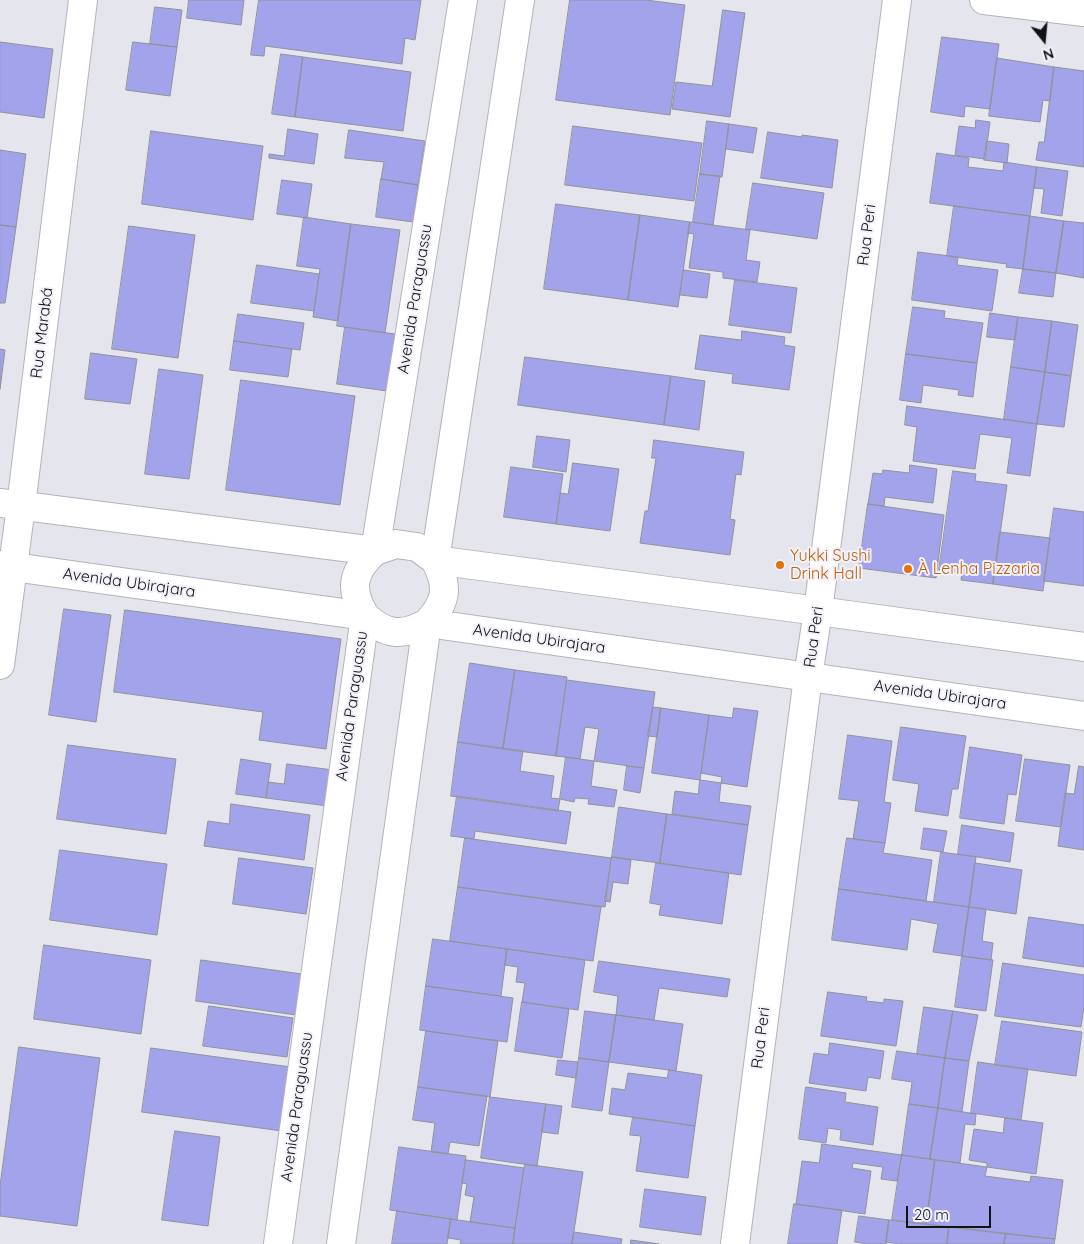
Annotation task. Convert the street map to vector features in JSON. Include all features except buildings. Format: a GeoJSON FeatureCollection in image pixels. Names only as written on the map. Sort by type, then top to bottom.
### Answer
{"type":"FeatureCollection","features":[{"type":"Feature","properties":{"kind":"main road","name":"Rua Marabá"},"geometry":{"type":"LineString","coordinates":[[0,665],[10,505],[83,0]]}},
{"type":"Feature","properties":{"kind":"main road","name":"Avenida Paraguassu"},"geometry":{"type":"LineString","coordinates":[[278,1244],[365,616],[357,603],[355,589],[357,574],[364,561],[375,551],[463,0]]}},
{"type":"Feature","properties":{"kind":"main road"},"geometry":{"type":"LineString","coordinates":[[435,560],[520,0]]}},
{"type":"Feature","properties":{"kind":"main road","name":"Rua Peri"},"geometry":{"type":"LineString","coordinates":[[735,1244],[897,0]]}},
{"type":"Feature","properties":{"kind":"main road"},"geometry":{"type":"LineString","coordinates":[[984,0],[1084,12]]}},
{"type":"Feature","properties":{"kind":"main road"},"geometry":{"type":"LineString","coordinates":[[10,505],[375,551],[396,544],[417,547],[435,560],[442,572],[443,600],[437,613],[427,623],[341,1244]]}},
{"type":"Feature","properties":{"kind":"main road"},"geometry":{"type":"LineString","coordinates":[[435,560],[1084,647]]}},
{"type":"Feature","properties":{"kind":"main road","name":"Avenida Ubirajara"},"geometry":{"type":"LineString","coordinates":[[7,566],[365,616],[375,625],[388,631],[401,633],[415,630],[427,623],[1084,716]]}},
{"type":"Feature","properties":{"kind":"place","name":"Yukki Sushi Drink Hall"},"geometry":{"type":"Point","coordinates":[780,565]}},
{"type":"Feature","properties":{"kind":"place","name":"À Lenha Pizzaria"},"geometry":{"type":"Point","coordinates":[908,569]}}]}
